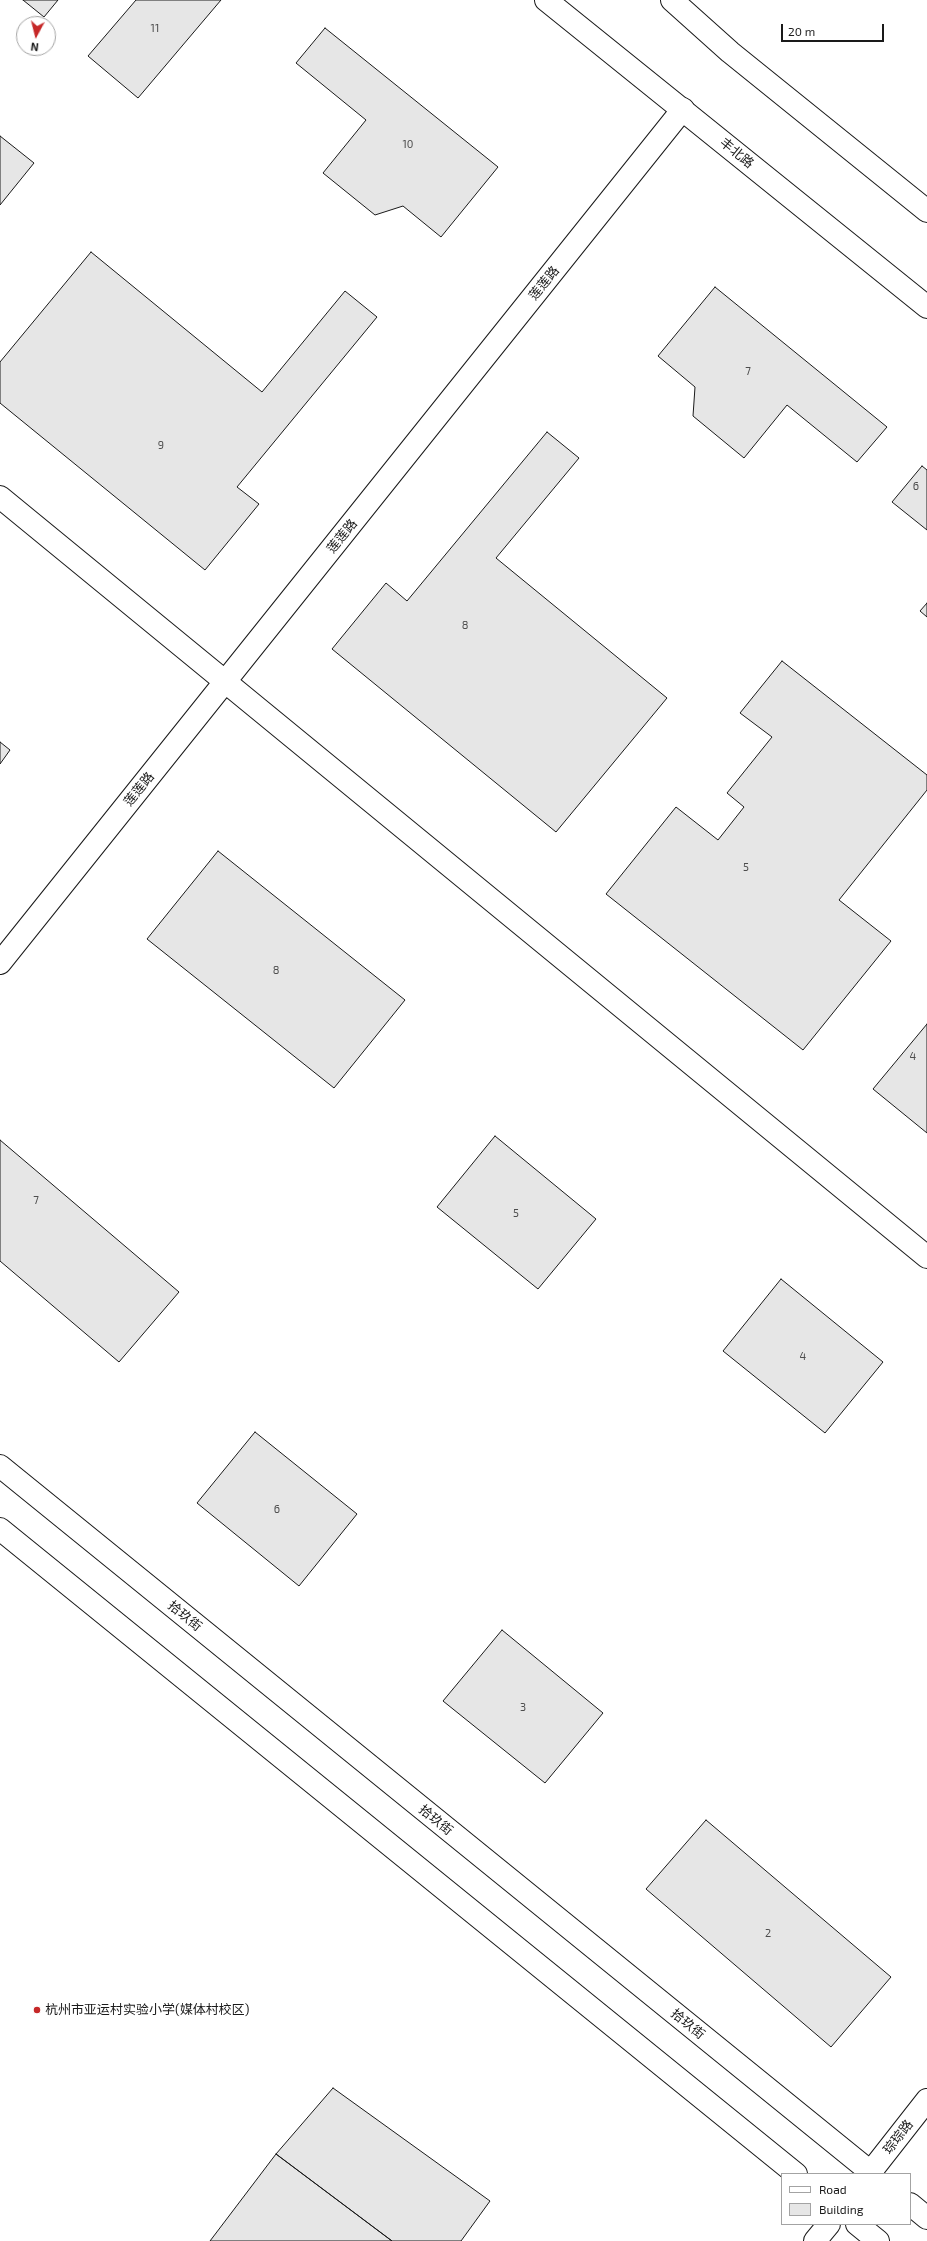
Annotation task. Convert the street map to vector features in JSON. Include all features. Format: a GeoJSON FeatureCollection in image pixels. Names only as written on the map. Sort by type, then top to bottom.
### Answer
{"type":"FeatureCollection","features":[{"type":"Feature","properties":{"kind":"main road","name":"丰北路"},"geometry":{"type":"LineString","coordinates":[[546,0],[684,109],[927,307]]}},
{"type":"Feature","properties":{"kind":"main road"},"geometry":{"type":"LineString","coordinates":[[672,0],[730,52],[927,211]]}},
{"type":"Feature","properties":{"kind":"main road","name":"莲莲路"},"geometry":{"type":"LineString","coordinates":[[0,963],[684,109]]}},
{"type":"Feature","properties":{"kind":"main road"},"geometry":{"type":"LineString","coordinates":[[0,497],[927,1257]]}},
{"type":"Feature","properties":{"kind":"main road","name":"拾玖街"},"geometry":{"type":"LineString","coordinates":[[0,1466],[871,2173]]}},
{"type":"Feature","properties":{"kind":"main road"},"geometry":{"type":"LineString","coordinates":[[0,1529],[795,2173]]}},
{"type":"Feature","properties":{"kind":"main road","name":"琮琮路"},"geometry":{"type":"LineString","coordinates":[[871,2173],[927,2100]]}},
{"type":"Feature","properties":{"kind":"main road"},"geometry":{"type":"LineString","coordinates":[[911,2205],[927,2218]]}},
{"type":"Feature","properties":{"kind":"main road"},"geometry":{"type":"LineString","coordinates":[[815,2241],[828,2225]]}},
{"type":"Feature","properties":{"kind":"main road"},"geometry":{"type":"LineString","coordinates":[[859,2225],[878,2241]]}},
{"type":"Feature","properties":{"kind":"building"},"geometry":{"type":"Polygon","coordinates":[[[23,0],[58,0],[45,16],[43,16],[23,0]]]}},
{"type":"Feature","properties":{"kind":"building"},"geometry":{"type":"Polygon","coordinates":[[[136,0],[221,0],[138,98],[88,56],[136,0]]]}},
{"type":"Feature","properties":{"kind":"building"},"geometry":{"type":"Polygon","coordinates":[[[325,28],[498,167],[441,237],[403,206],[375,215],[323,173],[366,120],[296,63],[325,28]]]}},
{"type":"Feature","properties":{"kind":"building"},"geometry":{"type":"Polygon","coordinates":[[[0,136],[34,163],[0,205],[0,136]]]}},
{"type":"Feature","properties":{"kind":"building"},"geometry":{"type":"Polygon","coordinates":[[[91,252],[262,392],[345,291],[377,317],[237,487],[259,504],[205,570],[0,403],[0,362],[91,252]]]}},
{"type":"Feature","properties":{"kind":"building"},"geometry":{"type":"Polygon","coordinates":[[[715,287],[887,427],[857,462],[787,405],[744,458],[693,416],[695,387],[658,356],[715,287]]]}},
{"type":"Feature","properties":{"kind":"building"},"geometry":{"type":"Polygon","coordinates":[[[547,432],[579,458],[496,558],[667,698],[556,832],[332,649],[386,583],[407,601],[547,432]]]}},
{"type":"Feature","properties":{"kind":"building"},"geometry":{"type":"Polygon","coordinates":[[[922,466],[927,470],[927,530],[892,502],[922,466]]]}},
{"type":"Feature","properties":{"kind":"building"},"geometry":{"type":"Polygon","coordinates":[[[927,603],[927,617],[920,611],[927,603]]]}},
{"type":"Feature","properties":{"kind":"building"},"geometry":{"type":"Polygon","coordinates":[[[782,661],[927,775],[927,790],[839,900],[891,941],[803,1050],[606,894],[676,807],[718,840],[744,807],[727,793],[772,737],[740,713],[782,661]]]}},
{"type":"Feature","properties":{"kind":"building"},"geometry":{"type":"Polygon","coordinates":[[[0,742],[10,750],[0,764],[0,742]]]}},
{"type":"Feature","properties":{"kind":"building"},"geometry":{"type":"Polygon","coordinates":[[[218,851],[405,1000],[334,1088],[147,939],[218,851]]]}},
{"type":"Feature","properties":{"kind":"building"},"geometry":{"type":"Polygon","coordinates":[[[927,1024],[927,1133],[873,1089],[927,1024]]]}},
{"type":"Feature","properties":{"kind":"building"},"geometry":{"type":"Polygon","coordinates":[[[495,1136],[596,1219],[538,1289],[437,1207],[495,1136]]]}},
{"type":"Feature","properties":{"kind":"building"},"geometry":{"type":"Polygon","coordinates":[[[0,1140],[179,1292],[119,1362],[0,1261],[0,1140]]]}},
{"type":"Feature","properties":{"kind":"building"},"geometry":{"type":"Polygon","coordinates":[[[781,1279],[883,1362],[825,1433],[723,1351],[781,1279]]]}},
{"type":"Feature","properties":{"kind":"building"},"geometry":{"type":"Polygon","coordinates":[[[255,1432],[357,1514],[299,1586],[197,1503],[255,1432]]]}},
{"type":"Feature","properties":{"kind":"building"},"geometry":{"type":"Polygon","coordinates":[[[502,1630],[603,1713],[545,1783],[443,1701],[502,1630]]]}},
{"type":"Feature","properties":{"kind":"building"},"geometry":{"type":"Polygon","coordinates":[[[706,1820],[891,1977],[831,2047],[646,1889],[706,1820]]]}},
{"type":"Feature","properties":{"kind":"building"},"geometry":{"type":"Polygon","coordinates":[[[333,2088],[490,2201],[461,2241],[392,2241],[276,2154],[333,2088]]]}},
{"type":"Feature","properties":{"kind":"building"},"geometry":{"type":"Polygon","coordinates":[[[276,2154],[392,2241],[210,2241],[276,2154]]]}},
{"type":"Feature","properties":{"kind":"place","name":"杭州市亚运村实验小学(媒体村校区)"},"geometry":{"type":"Point","coordinates":[37,2010]}}]}
